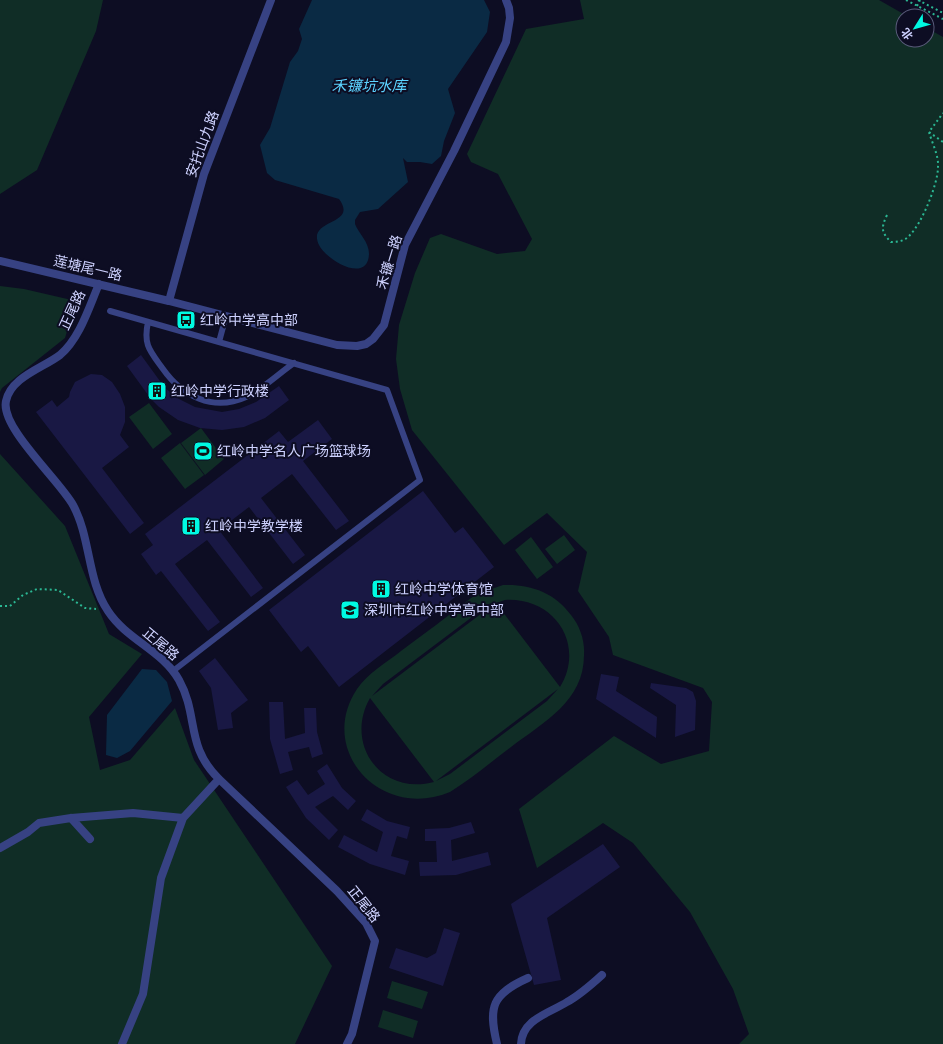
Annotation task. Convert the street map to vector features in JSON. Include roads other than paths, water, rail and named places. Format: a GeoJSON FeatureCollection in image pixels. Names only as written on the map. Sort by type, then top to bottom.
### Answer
{"type":"FeatureCollection","features":[{"type":"Feature","properties":{"kind":"street","name":"安托山九路"},"geometry":{"type":"LineString","coordinates":[[169,301],[204,174],[271,0]]}},
{"type":"Feature","properties":{"kind":"street","name":"禾镰一路"},"geometry":{"type":"LineString","coordinates":[[169,301],[337,345],[357,346],[373,339],[384,325],[405,245],[454,151],[506,42],[510,18],[506,0]]}},
{"type":"Feature","properties":{"kind":"street","name":"莲塘尾一路"},"geometry":{"type":"LineString","coordinates":[[0,261],[169,301]]}},
{"type":"Feature","properties":{"kind":"street","name":"正尾路"},"geometry":{"type":"LineString","coordinates":[[99,284],[75,337],[68,347],[60,355],[18,382],[9,391],[5,402],[7,417],[16,433],[73,505],[80,522],[96,585],[107,610],[124,630],[155,654],[173,671],[186,698],[199,753],[208,767],[337,891],[366,923],[375,941],[352,1034],[346,1044]]}},
{"type":"Feature","properties":{"kind":"street"},"geometry":{"type":"LineString","coordinates":[[122,1044],[143,994],[161,878],[183,818],[219,779]]}},
{"type":"Feature","properties":{"kind":"street"},"geometry":{"type":"LineString","coordinates":[[0,848],[28,832],[39,823],[71,818],[133,813],[183,818]]}},
{"type":"Feature","properties":{"kind":"street"},"geometry":{"type":"LineString","coordinates":[[71,818],[90,839]]}},
{"type":"Feature","properties":{"kind":"street"},"geometry":{"type":"LineString","coordinates":[[521,1044],[523,1032],[529,1025],[551,1009],[573,999],[602,976]]}},
{"type":"Feature","properties":{"kind":"street"},"geometry":{"type":"LineString","coordinates":[[498,1044],[492,1016],[496,1001],[507,990],[528,978]]}},
{"type":"Feature","properties":{"kind":"lane"},"geometry":{"type":"LineString","coordinates":[[110,311],[387,390],[420,480],[173,671]]}},
{"type":"Feature","properties":{"kind":"lane"},"geometry":{"type":"LineString","coordinates":[[219,342],[226,316]]}},
{"type":"Feature","properties":{"kind":"lane"},"geometry":{"type":"LineString","coordinates":[[148,322],[146,338],[148,348],[172,382],[184,392],[198,399],[221,402],[244,398],[294,363]]}},
{"type":"Feature","properties":{"kind":"water","name":"禾镰坑水库"},"geometry":{"type":"Polygon","coordinates":[[[312,0],[484,0],[490,12],[487,32],[448,89],[455,113],[444,141],[441,156],[432,164],[407,162],[403,158],[408,182],[378,209],[360,212],[355,220],[355,224],[369,250],[367,263],[362,268],[355,269],[338,263],[323,251],[319,245],[317,236],[319,230],[342,214],[343,208],[339,199],[275,180],[267,173],[260,145],[270,128],[290,62],[298,51],[302,39],[299,29],[312,0]]]}},
{"type":"Feature","properties":{"kind":"water"},"geometry":{"type":"Polygon","coordinates":[[[142,669],[156,670],[167,682],[172,701],[130,751],[117,758],[106,755],[107,715],[142,669]]]}},
{"type":"Feature","properties":{"kind":"place","name":"红岭中学高中部"},"geometry":{"type":"Point","coordinates":[186,320]}},
{"type":"Feature","properties":{"kind":"place","name":"红岭中学行政楼"},"geometry":{"type":"Point","coordinates":[157,391]}},
{"type":"Feature","properties":{"kind":"place","name":"红岭中学名人广场篮球场"},"geometry":{"type":"Point","coordinates":[203,451]}},
{"type":"Feature","properties":{"kind":"place","name":"红岭中学教学楼"},"geometry":{"type":"Point","coordinates":[191,526]}},
{"type":"Feature","properties":{"kind":"place","name":"红岭中学体育馆"},"geometry":{"type":"Point","coordinates":[381,589]}},
{"type":"Feature","properties":{"kind":"place","name":"深圳市红岭中学高中部"},"geometry":{"type":"Point","coordinates":[350,610]}}]}
